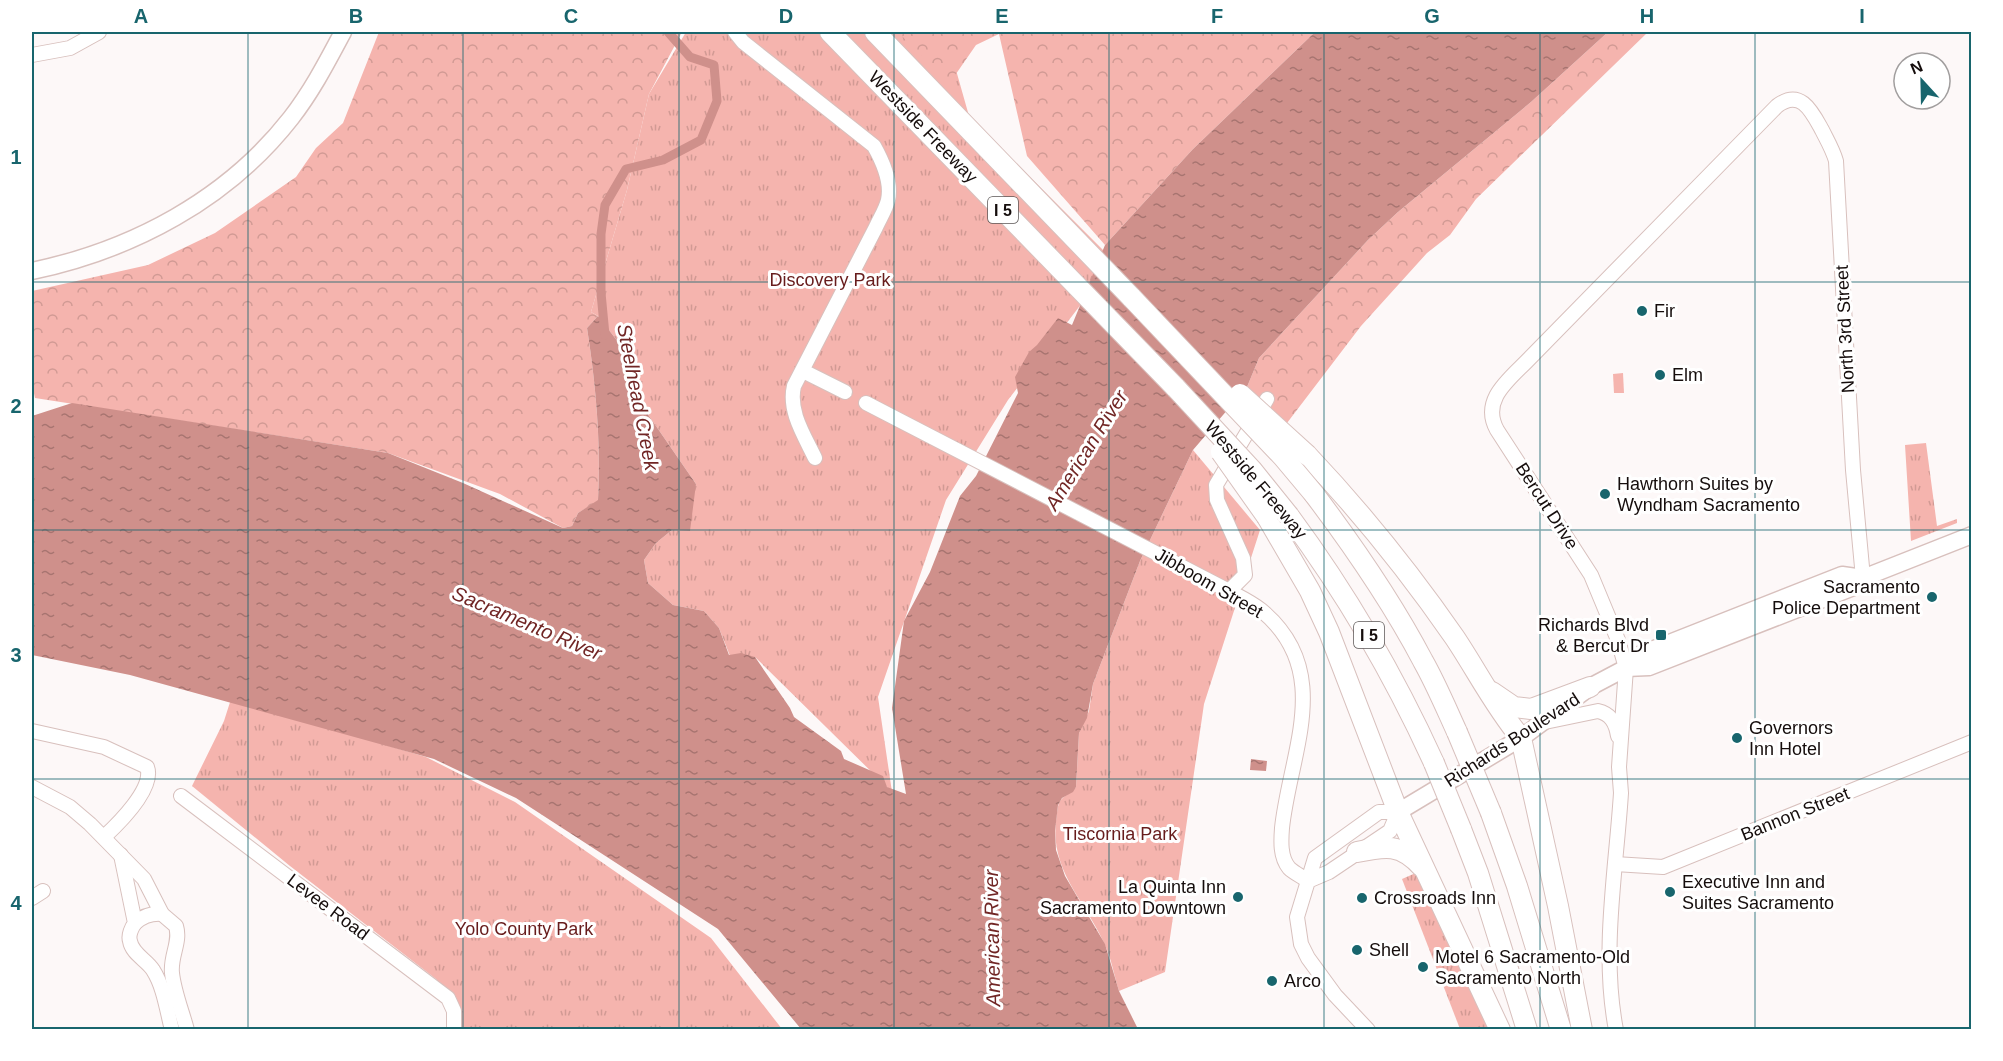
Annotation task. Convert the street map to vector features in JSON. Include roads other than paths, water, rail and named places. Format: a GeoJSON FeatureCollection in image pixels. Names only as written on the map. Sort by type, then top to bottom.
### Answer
{"type":"FeatureCollection","features":[{"type":"Feature","properties":{"kind":"highway","name":"Westside Freeway"},"geometry":{"type":"LineString","coordinates":[[830,32],[1176,388],[1252,470],[1323,563],[1373,642],[1415,721],[1434,763],[1482,883],[1527,1029]]}},
{"type":"Feature","properties":{"kind":"highway","name":"Westside Freeway"},"geometry":{"type":"LineString","coordinates":[[875,32],[1283,457],[1314,494],[1372,574],[1425,663],[1491,813],[1517,886],[1561,1029]]}},
{"type":"Feature","properties":{"kind":"highway"},"geometry":{"type":"LineString","coordinates":[[1132,298],[1307,455],[1337,487],[1389,548],[1455,638],[1488,688],[1505,719],[1521,738],[1582,1029]]}},
{"type":"Feature","properties":{"kind":"highway"},"geometry":{"type":"LineString","coordinates":[[1176,388],[1267,517],[1310,591],[1329,632],[1398,812],[1429,875],[1470,970],[1500,1029]]}},
{"type":"Feature","properties":{"kind":"highway"},"geometry":{"type":"LineString","coordinates":[[1488,688],[1507,703],[1521,709],[1531,709],[1590,687]]}},
{"type":"Feature","properties":{"kind":"highway"},"geometry":{"type":"LineString","coordinates":[[1357,852],[1395,848],[1412,855],[1429,875]]}},
{"type":"Feature","properties":{"kind":"main road"},"geometry":{"type":"LineString","coordinates":[[32,271],[142,236],[188,211],[231,180],[254,159],[291,118],[326,65],[342,32]]}},
{"type":"Feature","properties":{"kind":"main road","name":"Richards Boulevard"},"geometry":{"type":"LineString","coordinates":[[1398,812],[1521,738],[1590,687],[1626,668],[1639,655],[1842,575],[1863,578],[1971,535]]}},
{"type":"Feature","properties":{"kind":"street"},"geometry":{"type":"LineString","coordinates":[[32,55],[70,48],[99,32]]}},
{"type":"Feature","properties":{"kind":"street"},"geometry":{"type":"LineString","coordinates":[[735,32],[743,42],[874,146],[882,161],[888,182],[888,200],[876,227],[794,386],[791,398],[794,413],[815,458]]}},
{"type":"Feature","properties":{"kind":"street","name":"North 3rd Street"},"geometry":{"type":"LineString","coordinates":[[1790,100],[1807,105],[1832,148],[1836,161],[1853,470],[1863,578]]}},
{"type":"Feature","properties":{"kind":"street","name":"Bercut Drive"},"geometry":{"type":"LineString","coordinates":[[1616,1029],[1609,966],[1621,793],[1620,750],[1626,668],[1618,640],[1592,575],[1494,425],[1491,412],[1494,399],[1505,383],[1777,106],[1790,100]]}},
{"type":"Feature","properties":{"kind":"street"},"geometry":{"type":"LineString","coordinates":[[803,371],[845,392]]}},
{"type":"Feature","properties":{"kind":"street"},"geometry":{"type":"LineString","coordinates":[[1234,586],[1244,567],[1243,558],[1215,491],[1219,478],[1267,399]]}},
{"type":"Feature","properties":{"kind":"street","name":"Jibboom Street"},"geometry":{"type":"LineString","coordinates":[[867,403],[1212,582],[1234,586],[1271,620],[1287,642],[1303,682],[1303,722],[1283,821],[1281,844],[1289,867],[1308,881]]}},
{"type":"Feature","properties":{"kind":"street"},"geometry":{"type":"LineString","coordinates":[[1543,723],[1593,711],[1605,713],[1615,723],[1620,750]]}},
{"type":"Feature","properties":{"kind":"street"},"geometry":{"type":"LineString","coordinates":[[32,731],[104,747],[147,767],[148,780],[136,801],[104,837]]}},
{"type":"Feature","properties":{"kind":"street","name":"Bannon Street"},"geometry":{"type":"LineString","coordinates":[[1615,864],[1663,867],[1971,742]]}},
{"type":"Feature","properties":{"kind":"street"},"geometry":{"type":"LineString","coordinates":[[32,787],[70,807],[104,837],[144,879],[162,914],[173,922],[178,931],[172,973],[187,1029]]}},
{"type":"Feature","properties":{"kind":"street","name":"Levee Road"},"geometry":{"type":"LineString","coordinates":[[181,796],[448,998],[454,1011],[454,1029]]}},
{"type":"Feature","properties":{"kind":"street","name":"Richards Boulevard"},"geometry":{"type":"LineString","coordinates":[[1378,812],[1398,812],[1390,831],[1329,872],[1308,881],[1316,858],[1347,833],[1378,812]]}},
{"type":"Feature","properties":{"kind":"street"},"geometry":{"type":"LineString","coordinates":[[120,853],[135,923]]}},
{"type":"Feature","properties":{"kind":"street"},"geometry":{"type":"LineString","coordinates":[[1308,881],[1297,917],[1301,944],[1327,985],[1368,1029]]}},
{"type":"Feature","properties":{"kind":"street"},"geometry":{"type":"LineString","coordinates":[[162,914],[152,914],[141,918],[135,923],[129,940],[134,950],[153,969],[157,977],[172,1029]]}},
{"type":"Feature","properties":{"kind":"water"},"geometry":{"type":"Polygon","coordinates":[[[1315,32],[1608,32],[1531,102],[1398,212],[1368,240],[1259,358],[1247,387],[1193,450],[1140,561],[1093,684],[1087,718],[1079,733],[1076,787],[1073,792],[1062,798],[1058,805],[1055,831],[1056,850],[1065,876],[1105,944],[1119,991],[1138,1029],[801,1029],[718,929],[516,798],[434,759],[130,675],[32,655],[32,416],[72,403],[388,453],[463,483],[563,528],[572,526],[578,513],[598,500],[597,414],[587,328],[598,316],[629,356],[627,384],[696,484],[690,531],[672,530],[656,543],[644,560],[648,583],[673,605],[704,611],[719,628],[729,655],[741,653],[755,657],[794,717],[841,751],[844,759],[883,776],[887,787],[906,794],[892,708],[904,621],[930,572],[960,496],[976,476],[1018,393],[1015,377],[1029,352],[1058,318],[1072,325],[1105,245],[1193,149],[1315,32]]]}},
{"type":"Feature","properties":{"kind":"water"},"geometry":{"type":"Polygon","coordinates":[[[1251,759],[1267,761],[1266,771],[1250,770],[1251,759]]]}},
{"type":"Feature","properties":{"kind":"waterway","name":"Steelhead Creek"},"geometry":{"type":"LineString","coordinates":[[605,335],[601,293],[601,234],[605,205],[626,169],[663,160],[701,140],[717,101],[714,65],[690,57],[668,32]]}},
{"type":"Feature","properties":{"kind":"place","name":"Fir"},"geometry":{"type":"Point","coordinates":[1642,311]}},
{"type":"Feature","properties":{"kind":"place","name":"Elm"},"geometry":{"type":"Point","coordinates":[1660,375]}},
{"type":"Feature","properties":{"kind":"place","name":"Hawthorn Suites by Wyndham Sacramento"},"geometry":{"type":"Point","coordinates":[1605,494]}},
{"type":"Feature","properties":{"kind":"place","name":"Sacramento Police Department"},"geometry":{"type":"Point","coordinates":[1932,597]}},
{"type":"Feature","properties":{"kind":"place","name":"Richards Blvd & Bercut Dr"},"geometry":{"type":"Point","coordinates":[1661,635]}},
{"type":"Feature","properties":{"kind":"place","name":"Governors Inn Hotel"},"geometry":{"type":"Point","coordinates":[1737,738]}},
{"type":"Feature","properties":{"kind":"place","name":"Executive Inn and Suites Sacramento"},"geometry":{"type":"Point","coordinates":[1670,892]}},
{"type":"Feature","properties":{"kind":"place","name":"La Quinta Inn Sacramento Downtown"},"geometry":{"type":"Point","coordinates":[1238,897]}},
{"type":"Feature","properties":{"kind":"place","name":"Crossroads Inn"},"geometry":{"type":"Point","coordinates":[1362,898]}},
{"type":"Feature","properties":{"kind":"place","name":"Shell"},"geometry":{"type":"Point","coordinates":[1357,950]}},
{"type":"Feature","properties":{"kind":"place","name":"Motel 6 Sacramento-Old Sacramento North"},"geometry":{"type":"Point","coordinates":[1423,967]}},
{"type":"Feature","properties":{"kind":"place","name":"Arco"},"geometry":{"type":"Point","coordinates":[1272,981]}},
{"type":"Feature","properties":{"kind":"park label","name":"Discovery Park"},"geometry":{"type":"Point","coordinates":[830,280]}},
{"type":"Feature","properties":{"kind":"park label","name":"Tiscornia Park"},"geometry":{"type":"Point","coordinates":[1120,834]}},
{"type":"Feature","properties":{"kind":"park label","name":"Yolo County Park"},"geometry":{"type":"Point","coordinates":[524,929]}},
{"type":"Feature","properties":{"kind":"water label","name":"American River"},"geometry":{"type":"Point","coordinates":[1086,450]}},
{"type":"Feature","properties":{"kind":"water label","name":"Sacramento River"},"geometry":{"type":"Point","coordinates":[527,623]}},
{"type":"Feature","properties":{"kind":"water label","name":"American River"},"geometry":{"type":"Point","coordinates":[992,938]}}]}
